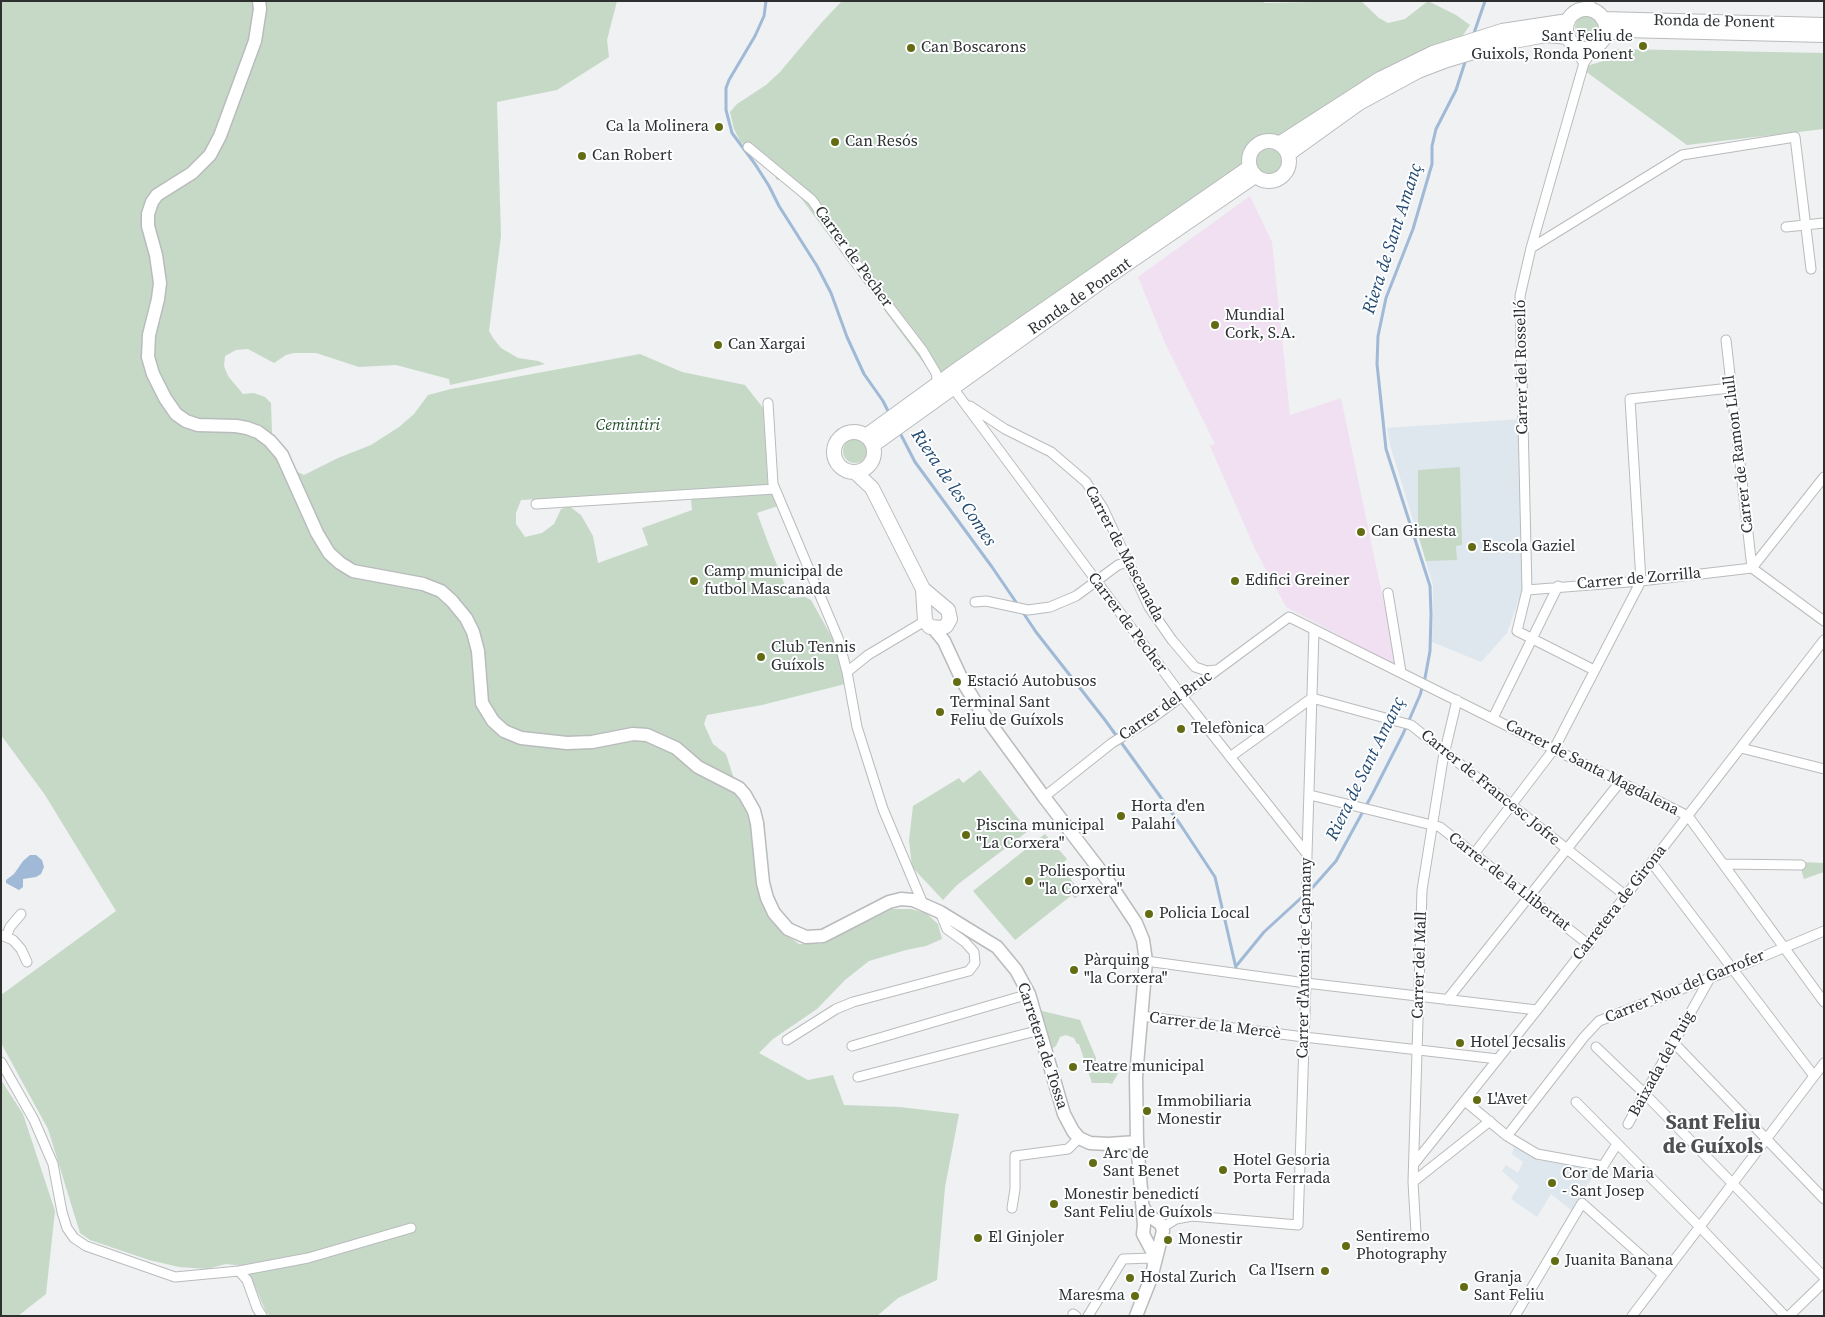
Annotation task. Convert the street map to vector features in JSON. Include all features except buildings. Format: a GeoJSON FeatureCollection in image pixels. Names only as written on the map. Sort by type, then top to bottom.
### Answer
{"type":"FeatureCollection","features":[{"type":"Feature","properties":{"kind":"main road","name":"Carretera de Tossa"},"geometry":{"type":"LineString","coordinates":[[259,1],[260,9],[255,41],[220,136],[210,155],[192,173],[157,195],[152,202],[148,214],[149,232],[156,255],[160,282],[149,335],[148,357],[153,374],[165,398],[176,414],[186,421],[198,425],[247,428],[258,432],[270,441],[282,454],[317,533],[329,553],[340,563],[353,570],[423,584],[441,591],[452,601],[466,618],[473,632],[478,651],[482,703],[493,721],[504,731],[521,738],[567,743],[592,742],[633,734],[647,735],[676,748],[698,767],[738,788],[745,795],[754,810],[758,823],[763,883],[767,898],[774,913],[788,929],[806,937],[823,936],[889,902],[901,899],[913,900],[940,912],[997,947],[1016,970],[1029,994],[1064,1114],[1079,1138]]}},
{"type":"Feature","properties":{"kind":"main road"},"geometry":{"type":"LineString","coordinates":[[1590,5],[1604,19],[1606,33],[1602,42],[1588,48],[1573,44],[1568,37],[1566,29],[1568,21],[1571,15],[1577,11],[1590,5]]}},
{"type":"Feature","properties":{"kind":"main road","name":"Ronda de Ponent"},"geometry":{"type":"LineString","coordinates":[[1604,19],[1824,25]]}},
{"type":"Feature","properties":{"kind":"main road"},"geometry":{"type":"LineString","coordinates":[[1283,149],[1358,103],[1449,53],[1568,21]]}},
{"type":"Feature","properties":{"kind":"main road"},"geometry":{"type":"LineString","coordinates":[[1606,33],[1624,30],[1824,35]]}},
{"type":"Feature","properties":{"kind":"main road"},"geometry":{"type":"LineString","coordinates":[[1503,37],[1546,35],[1568,37]]}},
{"type":"Feature","properties":{"kind":"main road"},"geometry":{"type":"LineString","coordinates":[[1269,141],[1283,149],[1288,167],[1280,178],[1268,181],[1253,172],[1251,154],[1256,146],[1269,141]]}},
{"type":"Feature","properties":{"kind":"main road"},"geometry":{"type":"LineString","coordinates":[[869,440],[946,383],[1253,172]]}},
{"type":"Feature","properties":{"kind":"main road"},"geometry":{"type":"LineString","coordinates":[[871,463],[864,470],[855,472],[845,470],[838,463],[834,453],[835,446],[841,438],[849,433],[856,432],[869,440],[874,454],[871,463],[872,488]]}},
{"type":"Feature","properties":{"kind":"main road"},"geometry":{"type":"LineString","coordinates":[[855,472],[872,488],[923,589],[932,621],[944,641],[963,682],[979,708],[1106,878],[1136,923],[1143,940],[1146,961],[1136,1076],[1137,1142],[1143,1206],[1156,1227],[1154,1262],[1136,1316]]}},
{"type":"Feature","properties":{"kind":"main road"},"geometry":{"type":"LineString","coordinates":[[923,589],[938,603],[946,607],[950,614],[950,618],[932,621]]}},
{"type":"Feature","properties":{"kind":"main road"},"geometry":{"type":"LineString","coordinates":[[932,621],[930,604],[938,603]]}},
{"type":"Feature","properties":{"kind":"main road"},"geometry":{"type":"LineString","coordinates":[[1079,1138],[1090,1143],[1137,1142]]}},
{"type":"Feature","properties":{"kind":"main road"},"geometry":{"type":"LineString","coordinates":[[1154,1262],[1152,1251],[1142,1231],[1156,1227]]}},
{"type":"Feature","properties":{"kind":"street","name":"Carrer del Rosselló"},"geometry":{"type":"LineString","coordinates":[[1532,638],[1517,631],[1526,590],[1520,296],[1531,248],[1588,48]]}},
{"type":"Feature","properties":{"kind":"street"},"geometry":{"type":"LineString","coordinates":[[1531,248],[1682,155],[1795,137],[1811,269]]}},
{"type":"Feature","properties":{"kind":"street","name":"Carrer de Pecher"},"geometry":{"type":"LineString","coordinates":[[748,147],[812,200],[848,254],[923,351],[936,373],[946,383],[1182,696],[1308,854]]}},
{"type":"Feature","properties":{"kind":"street"},"geometry":{"type":"LineString","coordinates":[[1786,227],[1824,223]]}},
{"type":"Feature","properties":{"kind":"street","name":"Carrer de Ramon Llull"},"geometry":{"type":"LineString","coordinates":[[1726,340],[1752,568]]}},
{"type":"Feature","properties":{"kind":"street","name":"Carrer de Mascanada"},"geometry":{"type":"LineString","coordinates":[[946,383],[982,415],[1005,430],[1051,452],[1086,482],[1100,503],[1149,607],[1172,640],[1195,667],[1207,671],[1217,670]]}},
{"type":"Feature","properties":{"kind":"street"},"geometry":{"type":"LineString","coordinates":[[1474,854],[1554,749],[1641,581],[1630,399],[1730,388]]}},
{"type":"Feature","properties":{"kind":"street"},"geometry":{"type":"LineString","coordinates":[[768,403],[773,484],[838,638],[857,727],[883,809],[924,904]]}},
{"type":"Feature","properties":{"kind":"street"},"geometry":{"type":"LineString","coordinates":[[1824,478],[1752,568],[1824,621]]}},
{"type":"Feature","properties":{"kind":"street"},"geometry":{"type":"LineString","coordinates":[[536,504],[775,489]]}},
{"type":"Feature","properties":{"kind":"street"},"geometry":{"type":"LineString","coordinates":[[974,602],[986,601],[1028,610],[1050,607],[1076,596],[1118,565],[1128,562]]}},
{"type":"Feature","properties":{"kind":"street","name":"Carrer de Zorrilla"},"geometry":{"type":"LineString","coordinates":[[1526,590],[1641,581],[1752,568]]}},
{"type":"Feature","properties":{"kind":"street"},"geometry":{"type":"LineString","coordinates":[[1493,718],[1558,586]]}},
{"type":"Feature","properties":{"kind":"street"},"geometry":{"type":"LineString","coordinates":[[1388,593],[1401,672]]}},
{"type":"Feature","properties":{"kind":"street","name":"Carrer del Bruc"},"geometry":{"type":"LineString","coordinates":[[1044,797],[1112,743],[1151,719],[1289,618]]}},
{"type":"Feature","properties":{"kind":"street","name":"Carrer de Santa Magdalena"},"geometry":{"type":"LineString","coordinates":[[1289,618],[1688,816],[1824,1002]]}},
{"type":"Feature","properties":{"kind":"street"},"geometry":{"type":"LineString","coordinates":[[846,672],[868,656],[932,621]]}},
{"type":"Feature","properties":{"kind":"street","name":"Carrer d'Antoni de Capmany"},"geometry":{"type":"LineString","coordinates":[[1156,1227],[1176,1219],[1192,1216],[1298,1225],[1314,630]]}},
{"type":"Feature","properties":{"kind":"street"},"geometry":{"type":"LineString","coordinates":[[1532,638],[1594,670]]}},
{"type":"Feature","properties":{"kind":"street","name":"Carretera de Girona"},"geometry":{"type":"LineString","coordinates":[[1414,1164],[1589,945],[1824,640]]}},
{"type":"Feature","properties":{"kind":"street"},"geometry":{"type":"LineString","coordinates":[[1230,757],[1312,698]]}},
{"type":"Feature","properties":{"kind":"street","name":"Carrer de Francesc Jofre"},"geometry":{"type":"LineString","coordinates":[[1312,698],[1407,724],[1626,896]]}},
{"type":"Feature","properties":{"kind":"street","name":"Carrer del Mall"},"geometry":{"type":"LineString","coordinates":[[1416,1233],[1413,1182],[1422,890],[1445,753],[1457,700]]}},
{"type":"Feature","properties":{"kind":"street"},"geometry":{"type":"LineString","coordinates":[[1741,748],[1824,769]]}},
{"type":"Feature","properties":{"kind":"street"},"geometry":{"type":"LineString","coordinates":[[1447,1000],[1620,782]]}},
{"type":"Feature","properties":{"kind":"street","name":"Carrer de la Llibertat"},"geometry":{"type":"LineString","coordinates":[[1310,795],[1440,827],[1589,945]]}},
{"type":"Feature","properties":{"kind":"street"},"geometry":{"type":"LineString","coordinates":[[1652,863],[1814,1076]]}},
{"type":"Feature","properties":{"kind":"street"},"geometry":{"type":"LineString","coordinates":[[1723,864],[1801,865]]}},
{"type":"Feature","properties":{"kind":"street"},"geometry":{"type":"LineString","coordinates":[[787,1040],[836,1009],[853,1002],[970,971],[975,963],[974,952],[965,942],[947,929],[940,912]]}},
{"type":"Feature","properties":{"kind":"street"},"geometry":{"type":"LineString","coordinates":[[21,914],[4,936],[13,940],[27,962]]}},
{"type":"Feature","properties":{"kind":"street","name":"Carrer Nou del Garrofer"},"geometry":{"type":"LineString","coordinates":[[1506,1136],[1584,1037],[1599,1021],[1824,931]]}},
{"type":"Feature","properties":{"kind":"street"},"geometry":{"type":"LineString","coordinates":[[1146,961],[1306,983],[1538,1010]]}},
{"type":"Feature","properties":{"kind":"street","name":"Baixada del Puig"},"geometry":{"type":"LineString","coordinates":[[1628,1124],[1710,978]]}},
{"type":"Feature","properties":{"kind":"street"},"geometry":{"type":"LineString","coordinates":[[852,1046],[1029,994]]}},
{"type":"Feature","properties":{"kind":"street","name":"Carrer de la Mercè"},"geometry":{"type":"LineString","coordinates":[[1141,1016],[1417,1051],[1498,1059]]}},
{"type":"Feature","properties":{"kind":"street"},"geometry":{"type":"LineString","coordinates":[[858,1077],[1040,1030]]}},
{"type":"Feature","properties":{"kind":"street"},"geometry":{"type":"LineString","coordinates":[[1674,1043],[1824,1199]]}},
{"type":"Feature","properties":{"kind":"street"},"geometry":{"type":"LineString","coordinates":[[1596,1047],[1645,1094],[1824,1277]]}},
{"type":"Feature","properties":{"kind":"street"},"geometry":{"type":"LineString","coordinates":[[1,1062],[34,1120],[54,1164],[62,1212],[68,1228],[74,1238],[86,1246],[175,1276],[239,1272],[308,1258],[411,1228]]}},
{"type":"Feature","properties":{"kind":"street"},"geometry":{"type":"LineString","coordinates":[[1632,1316],[1824,1063]]}},
{"type":"Feature","properties":{"kind":"street"},"geometry":{"type":"LineString","coordinates":[[1465,1101],[1506,1136],[1537,1154],[1603,1166],[1617,1144]]}},
{"type":"Feature","properties":{"kind":"street"},"geometry":{"type":"LineString","coordinates":[[1576,1102],[1787,1316],[1824,1282]]}},
{"type":"Feature","properties":{"kind":"street"},"geometry":{"type":"LineString","coordinates":[[1413,1182],[1490,1121]]}},
{"type":"Feature","properties":{"kind":"street"},"geometry":{"type":"LineString","coordinates":[[1012,1208],[1015,1156],[1068,1149],[1079,1138]]}},
{"type":"Feature","properties":{"kind":"street"},"geometry":{"type":"LineString","coordinates":[[1515,1316],[1582,1204],[1663,1275]]}},
{"type":"Feature","properties":{"kind":"street"},"geometry":{"type":"LineString","coordinates":[[1088,1316],[1123,1259],[1154,1262]]}},
{"type":"Feature","properties":{"kind":"street"},"geometry":{"type":"LineString","coordinates":[[239,1272],[247,1280],[257,1308],[262,1316]]}},
{"type":"Feature","properties":{"kind":"shaded area"},"geometry":{"type":"Polygon","coordinates":[[[1250,196],[1272,242],[1290,415],[1341,398],[1397,666],[1286,607],[1255,549],[1210,446],[1215,444],[1165,343],[1138,277],[1250,196]]]}},
{"type":"Feature","properties":{"kind":"shaded area","name":"Escola Gaziel"},"geometry":{"type":"Polygon","coordinates":[[[1520,419],[1523,587],[1507,633],[1481,662],[1432,642],[1433,585],[1390,445],[1387,428],[1520,419]]]}},
{"type":"Feature","properties":{"kind":"shaded area","name":"Cor de Maria - Sant Josep"},"geometry":{"type":"Polygon","coordinates":[[[1514,1146],[1538,1160],[1596,1170],[1572,1211],[1551,1194],[1537,1217],[1511,1199],[1519,1186],[1502,1171],[1506,1165],[1518,1173],[1523,1162],[1512,1154],[1514,1146]]]}},
{"type":"Feature","properties":{"kind":"green space","name":"Cemintiri"},"geometry":{"type":"Polygon","coordinates":[[[1,1],[617,1],[607,40],[609,57],[557,90],[497,102],[501,236],[489,331],[501,348],[518,358],[545,364],[450,385],[449,379],[396,365],[359,367],[316,353],[294,353],[286,355],[274,363],[248,349],[236,350],[225,356],[224,366],[228,376],[243,394],[254,393],[265,397],[271,403],[272,433],[283,446],[298,472],[304,475],[338,458],[371,445],[399,427],[414,414],[428,395],[451,389],[640,354],[682,372],[745,385],[764,409],[768,487],[521,500],[516,513],[516,524],[525,537],[542,533],[554,524],[561,509],[569,506],[581,515],[593,536],[598,563],[648,545],[642,528],[692,510],[691,499],[773,493],[778,506],[757,513],[769,545],[790,598],[805,597],[811,600],[839,650],[845,684],[762,705],[707,715],[704,724],[713,744],[726,754],[751,821],[756,872],[765,911],[782,932],[799,944],[821,944],[892,909],[911,909],[926,913],[938,924],[942,939],[926,946],[869,961],[845,980],[817,1009],[773,1039],[759,1053],[808,1080],[833,1075],[844,1105],[900,1107],[959,1114],[945,1187],[937,1280],[898,1298],[877,1316],[270,1316],[266,1312],[252,1280],[243,1266],[226,1264],[207,1269],[179,1267],[149,1260],[90,1240],[80,1233],[48,1129],[1,1043],[1,995],[116,911],[45,795],[1,735],[1,1]]]}},
{"type":"Feature","properties":{"kind":"green space"},"geometry":{"type":"Polygon","coordinates":[[[842,1],[1261,1],[1265,3],[1361,1],[1379,18],[1388,23],[1405,19],[1428,1],[1456,15],[1470,25],[1461,38],[1285,136],[1261,138],[1250,146],[1239,168],[934,377],[798,194],[783,180],[777,180],[773,173],[740,141],[734,129],[730,112],[737,104],[766,85],[780,72],[842,1]]]}},
{"type":"Feature","properties":{"kind":"green space"},"geometry":{"type":"Polygon","coordinates":[[[1587,16],[1592,17],[1598,23],[1598,33],[1592,39],[1587,40],[1582,39],[1576,33],[1575,28],[1576,23],[1582,17],[1587,16]]]}},
{"type":"Feature","properties":{"kind":"green space"},"geometry":{"type":"Polygon","coordinates":[[[1617,49],[1824,53],[1824,129],[1687,145],[1585,71],[1587,66],[1603,61],[1617,49]]]}},
{"type":"Feature","properties":{"kind":"green space"},"geometry":{"type":"Polygon","coordinates":[[[1269,149],[1278,153],[1282,162],[1278,171],[1269,175],[1260,171],[1256,162],[1260,153],[1269,149]]]}},
{"type":"Feature","properties":{"kind":"green space"},"geometry":{"type":"Polygon","coordinates":[[[855,439],[864,442],[867,451],[864,460],[855,463],[846,460],[843,451],[846,442],[855,439]]]}},
{"type":"Feature","properties":{"kind":"green space"},"geometry":{"type":"Polygon","coordinates":[[[1460,467],[1462,545],[1456,546],[1457,560],[1426,561],[1418,534],[1418,470],[1460,467]]]}},
{"type":"Feature","properties":{"kind":"green space","name":"Piscina municipal \"La Corxera\""},"geometry":{"type":"Polygon","coordinates":[[[980,770],[1028,831],[957,885],[943,900],[912,867],[909,840],[913,806],[959,778],[963,783],[980,770]]]}},
{"type":"Feature","properties":{"kind":"green space","name":"Poliesportiu \"la Corxera\""},"geometry":{"type":"Polygon","coordinates":[[[1045,834],[1067,859],[1064,862],[1067,866],[1063,870],[1082,893],[1075,898],[1072,895],[1015,940],[973,891],[1045,834]]]}},
{"type":"Feature","properties":{"kind":"green space"},"geometry":{"type":"Polygon","coordinates":[[[1801,862],[1824,863],[1824,872],[1804,879],[1801,862]]]}},
{"type":"Feature","properties":{"kind":"green space"},"geometry":{"type":"Polygon","coordinates":[[[1038,1010],[1080,1020],[1096,1058],[1096,1067],[1121,1068],[1112,1084],[1092,1083],[1079,1044],[1077,1044],[1074,1038],[1066,1035],[1060,1037],[1056,1046],[1050,1050],[1038,1010]]]}},
{"type":"Feature","properties":{"kind":"green space"},"geometry":{"type":"Polygon","coordinates":[[[1,1080],[23,1114],[55,1211],[46,1294],[18,1316],[1,1316],[1,1080]]]}},
{"type":"Feature","properties":{"kind":"water"},"geometry":{"type":"Polygon","coordinates":[[[30,855],[36,855],[42,860],[44,867],[41,874],[36,877],[23,879],[23,887],[19,890],[6,883],[6,880],[14,874],[30,855]]]}},
{"type":"Feature","properties":{"kind":"waterway","name":"Riera de les Comes"},"geometry":{"type":"LineString","coordinates":[[766,1],[764,16],[755,36],[726,88],[726,110],[732,133],[755,164],[817,266],[831,293],[847,337],[864,374],[883,401],[890,415]]}},
{"type":"Feature","properties":{"kind":"waterway","name":"Riera de Sant Amanç"},"geometry":{"type":"LineString","coordinates":[[1473,36],[1485,1]]}},
{"type":"Feature","properties":{"kind":"waterway","name":"Riera de Sant Amanç"},"geometry":{"type":"LineString","coordinates":[[1237,965],[1264,932],[1313,887],[1336,861],[1403,734],[1420,695],[1425,678],[1430,651],[1430,586],[1386,449],[1377,364],[1378,336],[1386,298],[1413,229],[1432,164],[1432,146],[1436,129],[1456,90],[1466,59]]}},
{"type":"Feature","properties":{"kind":"waterway","name":"Riera de les Comes"},"geometry":{"type":"LineString","coordinates":[[899,431],[915,462],[1018,605]]}},
{"type":"Feature","properties":{"kind":"waterway","name":"Riera de les Comes"},"geometry":{"type":"LineString","coordinates":[[1022,611],[1036,632],[1105,720],[1180,824],[1215,877],[1236,968]]}},
{"type":"Feature","properties":{"kind":"place","name":"Sant Feliu de Guixols, Ronda Ponent"},"geometry":{"type":"Point","coordinates":[1643,46]}},
{"type":"Feature","properties":{"kind":"place","name":"Can Boscarons"},"geometry":{"type":"Point","coordinates":[911,48]}},
{"type":"Feature","properties":{"kind":"place","name":"Ca la Molinera"},"geometry":{"type":"Point","coordinates":[719,127]}},
{"type":"Feature","properties":{"kind":"place","name":"Can Resós"},"geometry":{"type":"Point","coordinates":[835,142]}},
{"type":"Feature","properties":{"kind":"place","name":"Can Robert"},"geometry":{"type":"Point","coordinates":[582,156]}},
{"type":"Feature","properties":{"kind":"place","name":"Mundial Cork, S.A."},"geometry":{"type":"Point","coordinates":[1215,325]}},
{"type":"Feature","properties":{"kind":"place","name":"Can Xargai"},"geometry":{"type":"Point","coordinates":[718,345]}},
{"type":"Feature","properties":{"kind":"place","name":"Can Ginesta"},"geometry":{"type":"Point","coordinates":[1361,532]}},
{"type":"Feature","properties":{"kind":"place","name":"Escola Gaziel"},"geometry":{"type":"Point","coordinates":[1472,547]}},
{"type":"Feature","properties":{"kind":"place","name":"Camp municipal de futbol Mascanada"},"geometry":{"type":"Point","coordinates":[694,581]}},
{"type":"Feature","properties":{"kind":"place","name":"Edifici Greiner"},"geometry":{"type":"Point","coordinates":[1235,581]}},
{"type":"Feature","properties":{"kind":"place","name":"Club Tennis Guíxols"},"geometry":{"type":"Point","coordinates":[761,657]}},
{"type":"Feature","properties":{"kind":"place","name":"Estació Autobusos"},"geometry":{"type":"Point","coordinates":[957,682]}},
{"type":"Feature","properties":{"kind":"place","name":"Terminal Sant Feliu de Guíxols"},"geometry":{"type":"Point","coordinates":[940,712]}},
{"type":"Feature","properties":{"kind":"place","name":"Telefònica"},"geometry":{"type":"Point","coordinates":[1181,729]}},
{"type":"Feature","properties":{"kind":"place","name":"Horta d'en Palahí"},"geometry":{"type":"Point","coordinates":[1121,816]}},
{"type":"Feature","properties":{"kind":"place","name":"Piscina municipal \"La Corxera\""},"geometry":{"type":"Point","coordinates":[966,835]}},
{"type":"Feature","properties":{"kind":"place","name":"Poliesportiu \"la Corxera\""},"geometry":{"type":"Point","coordinates":[1029,881]}},
{"type":"Feature","properties":{"kind":"place","name":"Policia Local"},"geometry":{"type":"Point","coordinates":[1149,914]}},
{"type":"Feature","properties":{"kind":"place","name":"Pàrquing \"la Corxera\""},"geometry":{"type":"Point","coordinates":[1074,970]}},
{"type":"Feature","properties":{"kind":"place","name":"Hotel Jecsalis"},"geometry":{"type":"Point","coordinates":[1460,1043]}},
{"type":"Feature","properties":{"kind":"place","name":"Teatre municipal"},"geometry":{"type":"Point","coordinates":[1073,1067]}},
{"type":"Feature","properties":{"kind":"place","name":"L'Avet"},"geometry":{"type":"Point","coordinates":[1477,1100]}},
{"type":"Feature","properties":{"kind":"place","name":"Immobiliaria Monestir"},"geometry":{"type":"Point","coordinates":[1147,1111]}},
{"type":"Feature","properties":{"kind":"place","name":"Arc de Sant Benet"},"geometry":{"type":"Point","coordinates":[1093,1163]}},
{"type":"Feature","properties":{"kind":"place","name":"Hotel Gesoria Porta Ferrada"},"geometry":{"type":"Point","coordinates":[1223,1170]}},
{"type":"Feature","properties":{"kind":"place","name":"Cor de Maria - Sant Josep"},"geometry":{"type":"Point","coordinates":[1552,1183]}},
{"type":"Feature","properties":{"kind":"place","name":"Monestir benedictí Sant Feliu de Guíxols"},"geometry":{"type":"Point","coordinates":[1054,1204]}},
{"type":"Feature","properties":{"kind":"place","name":"El Ginjoler"},"geometry":{"type":"Point","coordinates":[978,1238]}},
{"type":"Feature","properties":{"kind":"place","name":"Monestir"},"geometry":{"type":"Point","coordinates":[1168,1240]}},
{"type":"Feature","properties":{"kind":"place","name":"Sentiremo Photography"},"geometry":{"type":"Point","coordinates":[1346,1246]}},
{"type":"Feature","properties":{"kind":"place","name":"Juanita Banana"},"geometry":{"type":"Point","coordinates":[1555,1261]}},
{"type":"Feature","properties":{"kind":"place","name":"Ca l'Isern"},"geometry":{"type":"Point","coordinates":[1325,1271]}},
{"type":"Feature","properties":{"kind":"place","name":"Hostal Zurich"},"geometry":{"type":"Point","coordinates":[1130,1278]}},
{"type":"Feature","properties":{"kind":"place","name":"Granja Sant Feliu"},"geometry":{"type":"Point","coordinates":[1464,1287]}},
{"type":"Feature","properties":{"kind":"place","name":"Maresma"},"geometry":{"type":"Point","coordinates":[1135,1296]}},
{"type":"Feature","properties":{"kind":"district","name":"Sant Feliu de Guíxols"},"geometry":{"type":"Point","coordinates":[1713,1136]}}]}
